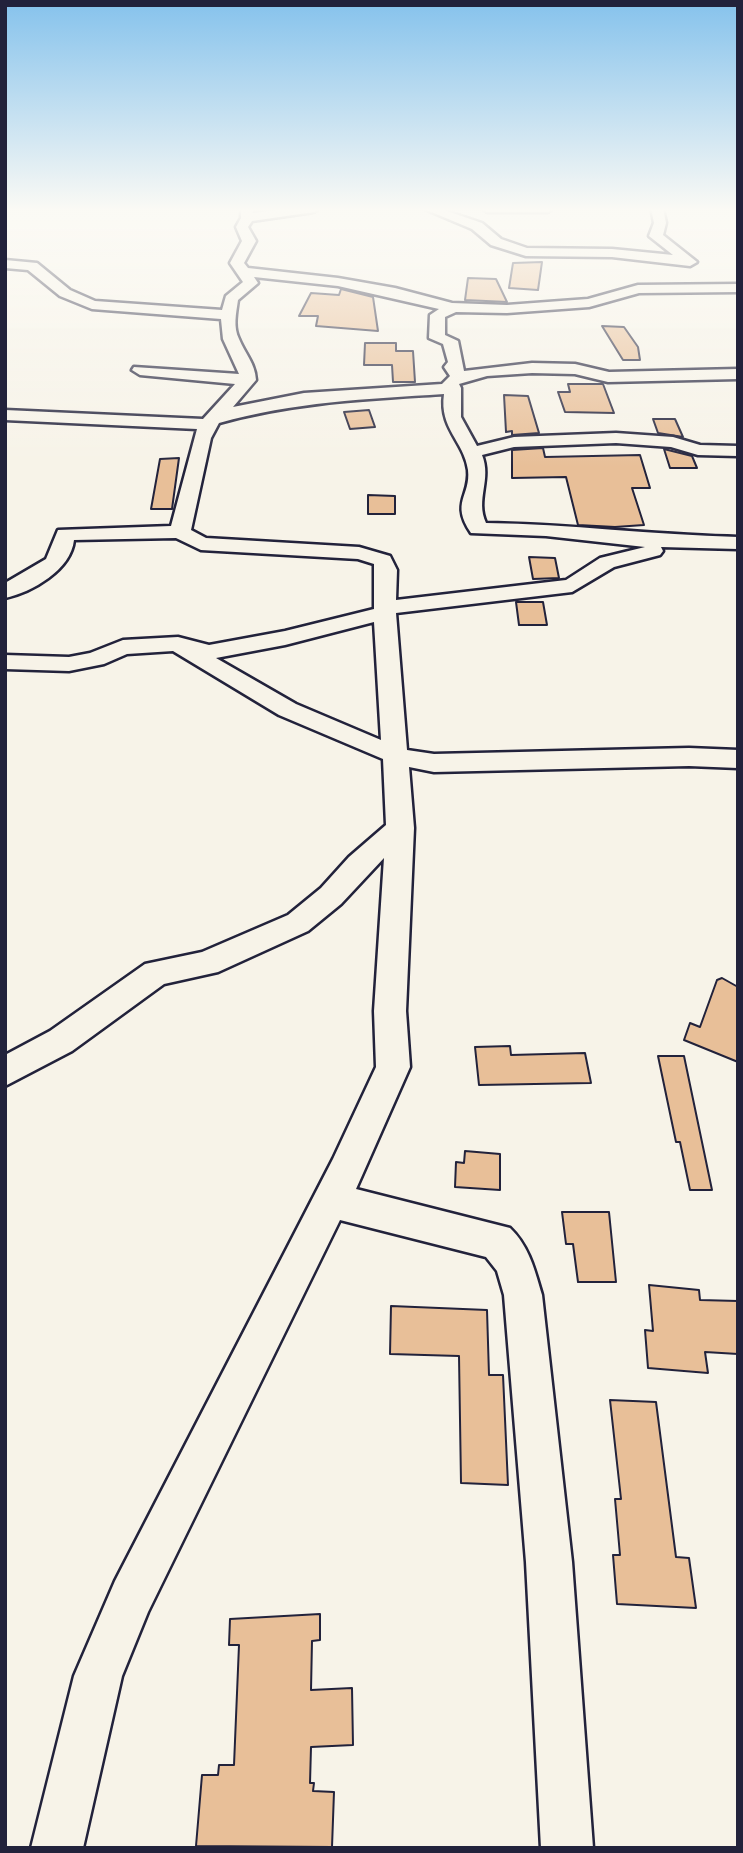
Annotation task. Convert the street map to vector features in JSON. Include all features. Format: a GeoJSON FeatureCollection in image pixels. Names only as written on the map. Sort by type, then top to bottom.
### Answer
{"type":"FeatureCollection","features":[{"type":"Feature","properties":{"kind":"street"},"geometry":{"type":"LineString","coordinates":[[68,294],[92,305],[228,315]]}},
{"type":"Feature","properties":{"kind":"street"},"geometry":{"type":"LineString","coordinates":[[180,532],[207,431],[248,380],[245,359],[229,333],[228,315],[234,294]]}},
{"type":"Feature","properties":{"kind":"street"},"geometry":{"type":"LineString","coordinates":[[404,294],[450,307],[507,309],[582,304],[618,294]]}},
{"type":"Feature","properties":{"kind":"street"},"geometry":{"type":"LineString","coordinates":[[450,307],[438,315],[436,338],[450,341],[456,362],[452,367],[456,383],[450,412],[456,431],[477,470],[477,481],[470,501],[478,529],[546,530],[649,541],[738,542]]}},
{"type":"Feature","properties":{"kind":"street"},"geometry":{"type":"LineString","coordinates":[[5,415],[155,423],[177,432],[207,431],[243,408],[304,398],[456,383],[487,371],[532,367],[594,370],[608,377],[738,374]]}},
{"type":"Feature","properties":{"kind":"street"},"geometry":{"type":"LineString","coordinates":[[140,370],[248,380]]}},
{"type":"Feature","properties":{"kind":"street"},"geometry":{"type":"LineString","coordinates":[[470,453],[514,442],[607,438],[673,442],[698,450],[738,451]]}},
{"type":"Feature","properties":{"kind":"street"},"geometry":{"type":"LineString","coordinates":[[5,592],[50,567],[65,550],[65,534],[180,532],[201,544],[359,554],[383,560],[386,570],[385,610],[400,828],[390,1010],[393,1067],[330,1200],[168,1520],[107,1653],[98,1676],[57,1848]]}},
{"type":"Feature","properties":{"kind":"street"},"geometry":{"type":"LineString","coordinates":[[5,662],[69,664],[96,659],[123,647],[178,644],[209,652],[285,638],[385,610],[572,586],[607,562],[652,552],[649,541]]}},
{"type":"Feature","properties":{"kind":"street"},"geometry":{"type":"LineString","coordinates":[[178,644],[238,684],[319,727],[396,756],[434,762],[689,757],[738,760]]}},
{"type":"Feature","properties":{"kind":"street"},"geometry":{"type":"LineString","coordinates":[[5,1072],[61,1041],[156,973],[207,963],[298,923],[331,896],[359,864],[400,828]]}},
{"type":"Feature","properties":{"kind":"street"},"geometry":{"type":"LineString","coordinates":[[330,1200],[497,1241],[509,1252],[516,1268],[523,1295],[549,1562],[567,1848]]}},
{"type":"Feature","properties":{"kind":"building"},"geometry":{"type":"Polygon","coordinates":[[[310,294],[373,297],[378,331],[316,326],[318,316],[299,316],[310,294]]]}},
{"type":"Feature","properties":{"kind":"building"},"geometry":{"type":"Polygon","coordinates":[[[466,294],[503,294],[507,302],[465,300],[466,294]]]}},
{"type":"Feature","properties":{"kind":"building"},"geometry":{"type":"Polygon","coordinates":[[[602,326],[624,327],[638,347],[640,360],[623,360],[602,326]]]}},
{"type":"Feature","properties":{"kind":"building"},"geometry":{"type":"Polygon","coordinates":[[[365,343],[396,343],[396,351],[413,351],[415,382],[393,382],[392,365],[364,365],[365,343]]]}},
{"type":"Feature","properties":{"kind":"building"},"geometry":{"type":"Polygon","coordinates":[[[568,384],[603,384],[614,413],[565,412],[558,392],[570,392],[568,384]]]}},
{"type":"Feature","properties":{"kind":"building"},"geometry":{"type":"Polygon","coordinates":[[[504,395],[528,396],[539,433],[512,435],[512,431],[506,432],[504,395]]]}},
{"type":"Feature","properties":{"kind":"building"},"geometry":{"type":"Polygon","coordinates":[[[369,410],[375,427],[350,429],[344,412],[369,410]]]}},
{"type":"Feature","properties":{"kind":"building"},"geometry":{"type":"Polygon","coordinates":[[[653,419],[675,419],[683,437],[658,433],[653,419]]]}},
{"type":"Feature","properties":{"kind":"building"},"geometry":{"type":"Polygon","coordinates":[[[543,448],[545,457],[640,455],[650,488],[632,488],[644,525],[578,525],[566,477],[512,478],[512,450],[543,448]]]}},
{"type":"Feature","properties":{"kind":"building"},"geometry":{"type":"Polygon","coordinates":[[[664,449],[692,456],[697,468],[670,468],[664,449]]]}},
{"type":"Feature","properties":{"kind":"building"},"geometry":{"type":"Polygon","coordinates":[[[179,458],[172,509],[151,509],[160,459],[179,458]]]}},
{"type":"Feature","properties":{"kind":"building"},"geometry":{"type":"Polygon","coordinates":[[[368,495],[395,496],[395,514],[368,514],[368,495]]]}},
{"type":"Feature","properties":{"kind":"building"},"geometry":{"type":"Polygon","coordinates":[[[529,557],[555,558],[559,578],[533,579],[529,557]]]}},
{"type":"Feature","properties":{"kind":"building"},"geometry":{"type":"Polygon","coordinates":[[[516,602],[543,602],[547,625],[519,625],[516,602]]]}},
{"type":"Feature","properties":{"kind":"building"},"geometry":{"type":"Polygon","coordinates":[[[722,978],[738,987],[738,1062],[684,1040],[690,1023],[700,1027],[717,980],[722,978]]]}},
{"type":"Feature","properties":{"kind":"building"},"geometry":{"type":"Polygon","coordinates":[[[510,1046],[511,1055],[585,1053],[591,1083],[479,1085],[475,1047],[510,1046]]]}},
{"type":"Feature","properties":{"kind":"building"},"geometry":{"type":"Polygon","coordinates":[[[658,1056],[684,1056],[712,1190],[690,1190],[680,1142],[676,1142],[658,1056]]]}},
{"type":"Feature","properties":{"kind":"building"},"geometry":{"type":"Polygon","coordinates":[[[465,1151],[500,1154],[500,1190],[455,1187],[456,1162],[464,1163],[465,1151]]]}},
{"type":"Feature","properties":{"kind":"building"},"geometry":{"type":"Polygon","coordinates":[[[562,1212],[609,1212],[616,1282],[578,1282],[573,1244],[566,1244],[562,1212]]]}},
{"type":"Feature","properties":{"kind":"building"},"geometry":{"type":"Polygon","coordinates":[[[649,1285],[699,1290],[700,1300],[738,1301],[738,1354],[705,1352],[708,1373],[648,1368],[645,1330],[653,1331],[649,1285]]]}},
{"type":"Feature","properties":{"kind":"building"},"geometry":{"type":"Polygon","coordinates":[[[391,1306],[487,1310],[489,1375],[503,1375],[508,1485],[461,1483],[459,1356],[390,1354],[391,1306]]]}},
{"type":"Feature","properties":{"kind":"building"},"geometry":{"type":"Polygon","coordinates":[[[610,1400],[656,1402],[676,1557],[689,1558],[696,1608],[617,1604],[613,1555],[620,1555],[615,1499],[621,1499],[610,1400]]]}},
{"type":"Feature","properties":{"kind":"building"},"geometry":{"type":"Polygon","coordinates":[[[320,1614],[320,1640],[312,1641],[311,1690],[352,1688],[353,1745],[311,1747],[310,1783],[314,1783],[313,1791],[334,1792],[332,1847],[196,1846],[202,1775],[218,1775],[219,1765],[234,1765],[239,1645],[229,1645],[230,1619],[320,1614]]]}}]}
